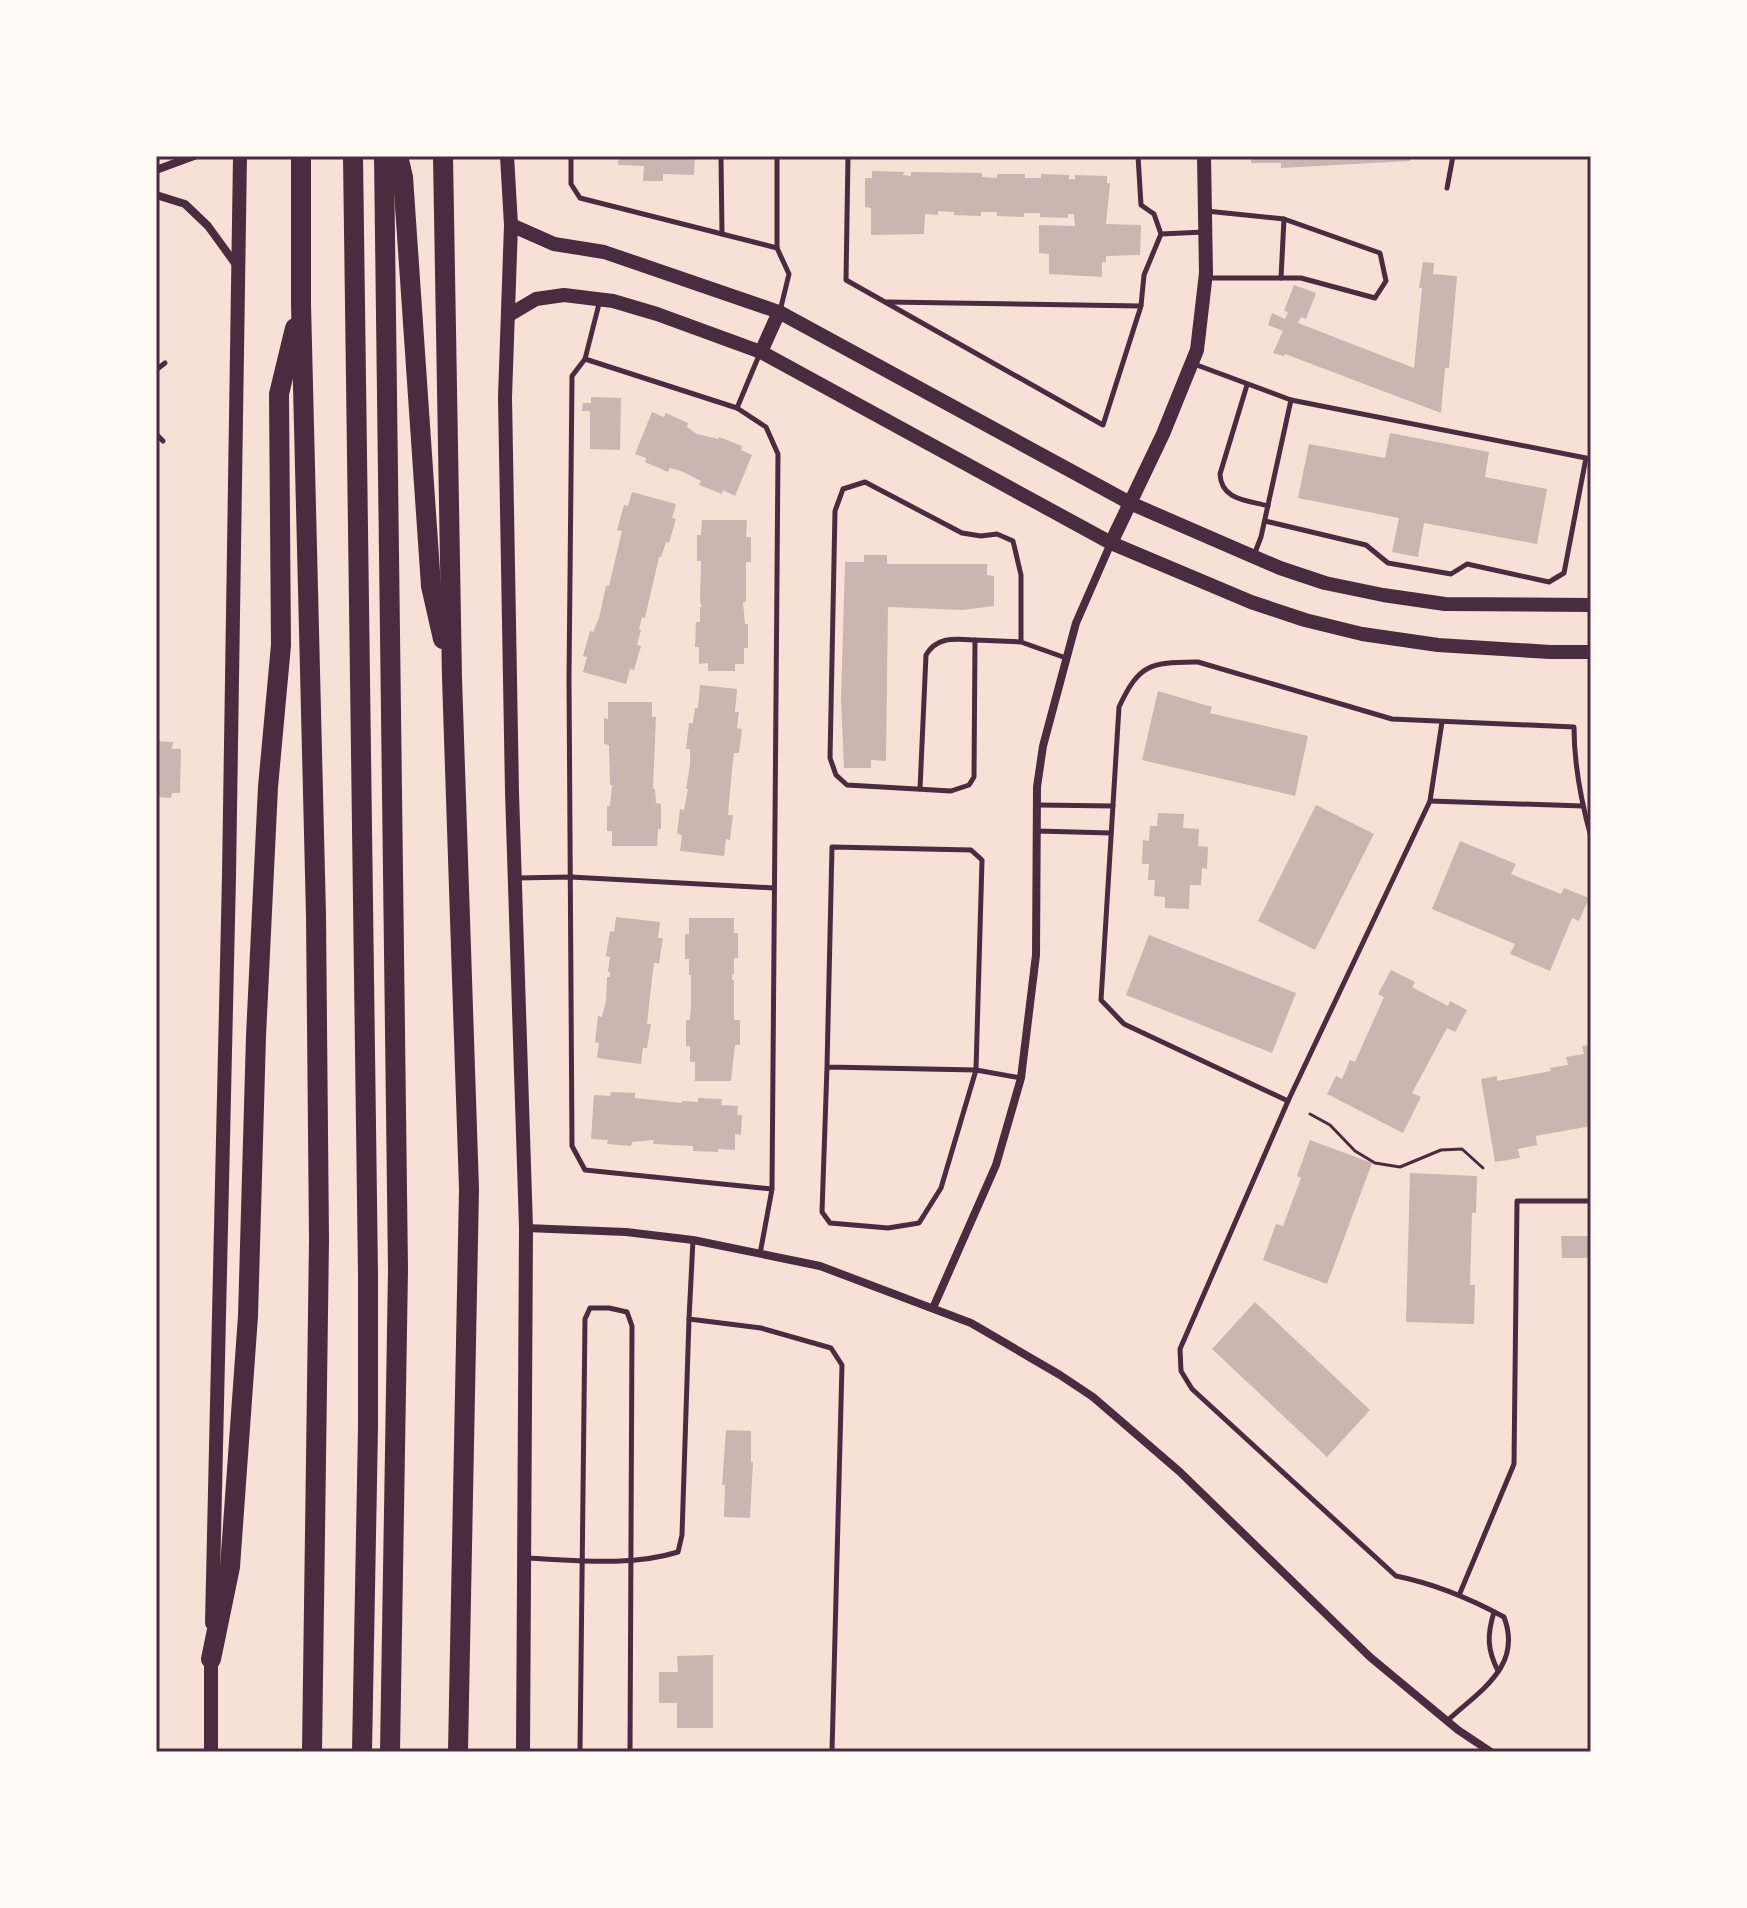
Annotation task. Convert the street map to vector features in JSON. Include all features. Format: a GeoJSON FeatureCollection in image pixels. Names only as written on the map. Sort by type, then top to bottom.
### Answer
{"type":"FeatureCollection","features":[{"type":"Feature","properties":{"kind":"highway"},"geometry":{"type":"LineString","coordinates":[[301,156],[301,304],[314,776],[319,1240],[312,1752]]}},
{"type":"Feature","properties":{"kind":"highway"},"geometry":{"type":"LineString","coordinates":[[353,156],[368,1274],[362,1752]]}},
{"type":"Feature","properties":{"kind":"highway"},"geometry":{"type":"LineString","coordinates":[[384,156],[398,1255],[390,1752]]}},
{"type":"Feature","properties":{"kind":"highway"},"geometry":{"type":"LineString","coordinates":[[398,156],[403,177],[431,586],[452,678]]}},
{"type":"Feature","properties":{"kind":"highway"},"geometry":{"type":"LineString","coordinates":[[443,156],[452,678],[469,1189],[458,1752]]}},
{"type":"Feature","properties":{"kind":"highway"},"geometry":{"type":"LineString","coordinates":[[211,1659],[230,1567],[248,1316],[256,1036],[268,787],[281,645],[279,394],[301,304]]}},
{"type":"Feature","properties":{"kind":"main road"},"geometry":{"type":"LineString","coordinates":[[211,1752],[240,156]]}},
{"type":"Feature","properties":{"kind":"main road"},"geometry":{"type":"LineString","coordinates":[[507,156],[511,225],[505,397],[526,1228],[523,1752]]}},
{"type":"Feature","properties":{"kind":"main road"},"geometry":{"type":"LineString","coordinates":[[1111,543],[1163,434],[1197,350],[1206,278],[1204,156]]}},
{"type":"Feature","properties":{"kind":"main road"},"geometry":{"type":"LineString","coordinates":[[511,225],[554,244],[604,252],[779,312],[1130,503],[1325,583],[1445,604],[1591,605]]}},
{"type":"Feature","properties":{"kind":"main road"},"geometry":{"type":"LineString","coordinates":[[509,315],[536,299],[564,295],[600,299],[657,314],[761,352],[1111,543],[1251,602],[1305,620],[1362,634],[1438,645],[1591,652]]}},
{"type":"Feature","properties":{"kind":"main road"},"geometry":{"type":"LineString","coordinates":[[761,352],[779,312]]}},
{"type":"Feature","properties":{"kind":"street"},"geometry":{"type":"LineString","coordinates":[[156,170],[194,156]]}},
{"type":"Feature","properties":{"kind":"street"},"geometry":{"type":"LineString","coordinates":[[156,195],[185,204],[208,226],[239,268]]}},
{"type":"Feature","properties":{"kind":"street"},"geometry":{"type":"LineString","coordinates":[[933,1308],[996,1165],[1021,1078],[1036,955],[1037,805],[1043,746],[1076,623],[1111,543]]}},
{"type":"Feature","properties":{"kind":"street"},"geometry":{"type":"LineString","coordinates":[[526,1228],[626,1232],[693,1240],[820,1266],[971,1323],[1093,1397],[1180,1472],[1370,1657],[1447,1721],[1491,1752]]}},
{"type":"Feature","properties":{"kind":"lane"},"geometry":{"type":"LineString","coordinates":[[571,156],[571,184],[580,198],[777,248]]}},
{"type":"Feature","properties":{"kind":"lane"},"geometry":{"type":"LineString","coordinates":[[721,156],[722,234]]}},
{"type":"Feature","properties":{"kind":"lane"},"geometry":{"type":"LineString","coordinates":[[777,156],[777,248],[789,274],[779,312]]}},
{"type":"Feature","properties":{"kind":"lane"},"geometry":{"type":"LineString","coordinates":[[848,156],[846,280],[1103,425],[1141,306],[1144,275],[1161,234],[1154,214],[1141,205],[1138,156]]}},
{"type":"Feature","properties":{"kind":"lane"},"geometry":{"type":"LineString","coordinates":[[1447,188],[1453,156]]}},
{"type":"Feature","properties":{"kind":"lane"},"geometry":{"type":"LineString","coordinates":[[1205,211],[1284,219],[1380,253],[1386,281],[1375,298],[1301,278],[1206,278]]}},
{"type":"Feature","properties":{"kind":"lane"},"geometry":{"type":"LineString","coordinates":[[1280,278],[1284,219]]}},
{"type":"Feature","properties":{"kind":"lane"},"geometry":{"type":"LineString","coordinates":[[1161,234],[1205,232]]}},
{"type":"Feature","properties":{"kind":"lane"},"geometry":{"type":"LineString","coordinates":[[600,299],[585,359],[572,376],[572,1146],[585,1170],[772,1189]]}},
{"type":"Feature","properties":{"kind":"lane"},"geometry":{"type":"LineString","coordinates":[[886,302],[1141,306]]}},
{"type":"Feature","properties":{"kind":"lane"},"geometry":{"type":"LineString","coordinates":[[737,408],[761,352]]}},
{"type":"Feature","properties":{"kind":"lane"},"geometry":{"type":"LineString","coordinates":[[585,359],[737,408],[766,427],[778,454],[772,1189],[760,1254]]}},
{"type":"Feature","properties":{"kind":"lane"},"geometry":{"type":"LineString","coordinates":[[156,370],[165,363]]}},
{"type":"Feature","properties":{"kind":"lane"},"geometry":{"type":"LineString","coordinates":[[1191,363],[1291,400],[1589,458],[1564,573],[1549,582],[1467,564],[1451,574],[1388,563],[1366,545],[1265,521]]}},
{"type":"Feature","properties":{"kind":"lane"},"geometry":{"type":"LineString","coordinates":[[1247,385],[1220,474],[1221,485],[1228,495],[1268,506]]}},
{"type":"Feature","properties":{"kind":"lane"},"geometry":{"type":"LineString","coordinates":[[1253,556],[1265,521],[1291,400]]}},
{"type":"Feature","properties":{"kind":"lane"},"geometry":{"type":"LineString","coordinates":[[156,434],[163,441]]}},
{"type":"Feature","properties":{"kind":"lane"},"geometry":{"type":"LineString","coordinates":[[975,640],[974,777],[969,785],[951,791],[847,785],[836,775],[830,758],[835,511],[843,489],[865,482],[962,533],[981,536],[997,534],[1013,541],[1021,575],[1021,642]]}},
{"type":"Feature","properties":{"kind":"lane"},"geometry":{"type":"LineString","coordinates":[[920,789],[926,655],[931,645],[946,639],[1021,642],[1066,658]]}},
{"type":"Feature","properties":{"kind":"lane"},"geometry":{"type":"LineString","coordinates":[[1288,1101],[1124,1024],[1101,1000],[1119,707],[1130,682],[1146,669],[1166,663],[1198,662],[1392,719],[1574,727],[1574,753],[1591,837]]}},
{"type":"Feature","properties":{"kind":"lane"},"geometry":{"type":"LineString","coordinates":[[1442,722],[1430,801],[1288,1101],[1180,1349],[1181,1371],[1192,1389],[1396,1576],[1460,1593],[1504,1617],[1510,1633],[1510,1652],[1499,1672],[1447,1721]]}},
{"type":"Feature","properties":{"kind":"lane"},"geometry":{"type":"LineString","coordinates":[[1430,801],[1583,806]]}},
{"type":"Feature","properties":{"kind":"lane"},"geometry":{"type":"LineString","coordinates":[[1037,805],[1113,806]]}},
{"type":"Feature","properties":{"kind":"lane"},"geometry":{"type":"LineString","coordinates":[[1037,831],[1111,833]]}},
{"type":"Feature","properties":{"kind":"lane"},"geometry":{"type":"LineString","coordinates":[[832,847],[971,850],[982,860],[976,1070],[941,1188],[919,1223],[888,1228],[830,1223],[822,1212],[827,1067],[832,847]]}},
{"type":"Feature","properties":{"kind":"lane"},"geometry":{"type":"LineString","coordinates":[[515,878],[571,877],[774,888]]}},
{"type":"Feature","properties":{"kind":"lane"},"geometry":{"type":"LineString","coordinates":[[827,1067],[976,1070],[1021,1078]]}},
{"type":"Feature","properties":{"kind":"lane"},"geometry":{"type":"LineString","coordinates":[[1460,1593],[1514,1464],[1517,1201],[1591,1201]]}},
{"type":"Feature","properties":{"kind":"lane"},"geometry":{"type":"LineString","coordinates":[[524,1557],[631,1560],[656,1559],[678,1552],[682,1535],[693,1240]]}},
{"type":"Feature","properties":{"kind":"lane"},"geometry":{"type":"LineString","coordinates":[[580,1752],[585,1319],[590,1308],[609,1308],[627,1312],[632,1326],[630,1752]]}},
{"type":"Feature","properties":{"kind":"lane"},"geometry":{"type":"LineString","coordinates":[[689,1319],[761,1328],[831,1348],[842,1365],[832,1752]]}},
{"type":"Feature","properties":{"kind":"lane"},"geometry":{"type":"LineString","coordinates":[[1494,1612],[1488,1646],[1499,1672]]}},
{"type":"Feature","properties":{"kind":"path"},"geometry":{"type":"LineString","coordinates":[[1310,1114],[1330,1125],[1355,1151],[1375,1163],[1400,1167],[1441,1150],[1462,1149],[1483,1168]]}},
{"type":"Feature","properties":{"kind":"building"},"geometry":{"type":"Polygon","coordinates":[[[619,156],[695,156],[694,175],[663,174],[663,181],[643,181],[644,166],[618,165],[619,156]]]}},
{"type":"Feature","properties":{"kind":"building"},"geometry":{"type":"Polygon","coordinates":[[[1251,156],[1410,156],[1410,161],[1281,168],[1281,163],[1251,163],[1251,156]]]}},
{"type":"Feature","properties":{"kind":"building"},"geometry":{"type":"Polygon","coordinates":[[[872,171],[904,172],[903,175],[911,176],[911,172],[982,173],[982,177],[997,178],[997,174],[1025,174],[1025,178],[1041,178],[1041,174],[1069,175],[1069,179],[1075,179],[1075,175],[1107,176],[1107,183],[1110,183],[1106,224],[1141,225],[1140,255],[1106,256],[1106,262],[1102,262],[1102,277],[1049,274],[1049,254],[1039,253],[1039,225],[1075,226],[1074,214],[1068,214],[1068,218],[1040,217],[1040,213],[1024,213],[1024,217],[997,216],[997,212],[981,212],[981,216],[938,211],[938,215],[925,214],[924,234],[871,235],[871,208],[865,207],[865,178],[872,178],[872,171]]]}},
{"type":"Feature","properties":{"kind":"building"},"geometry":{"type":"Polygon","coordinates":[[[1423,262],[1434,263],[1433,274],[1457,276],[1449,368],[1445,368],[1441,413],[1285,354],[1273,353],[1283,331],[1268,325],[1272,313],[1285,319],[1288,312],[1284,311],[1294,285],[1316,293],[1306,319],[1301,317],[1298,323],[1414,368],[1423,262]]]}},
{"type":"Feature","properties":{"kind":"building"},"geometry":{"type":"Polygon","coordinates":[[[591,397],[621,398],[620,450],[590,449],[590,411],[582,411],[583,403],[591,403],[591,397]]]}},
{"type":"Feature","properties":{"kind":"building"},"geometry":{"type":"Polygon","coordinates":[[[652,412],[664,417],[666,413],[688,423],[687,427],[697,434],[719,437],[742,446],[741,450],[752,455],[735,496],[699,485],[701,481],[681,471],[670,468],[668,472],[635,454],[652,412]]]}},
{"type":"Feature","properties":{"kind":"building"},"geometry":{"type":"Polygon","coordinates":[[[1390,433],[1489,452],[1485,477],[1547,489],[1537,544],[1424,523],[1418,557],[1392,552],[1399,518],[1298,498],[1309,444],[1385,458],[1390,433]]]}},
{"type":"Feature","properties":{"kind":"building"},"geometry":{"type":"Polygon","coordinates":[[[632,492],[676,504],[672,518],[676,519],[669,543],[666,542],[659,557],[645,618],[642,617],[639,629],[637,645],[641,646],[626,684],[583,672],[587,657],[583,656],[590,631],[593,632],[599,618],[606,586],[609,586],[622,531],[617,530],[624,505],[628,506],[632,492]]]}},
{"type":"Feature","properties":{"kind":"building"},"geometry":{"type":"Polygon","coordinates":[[[702,520],[747,520],[746,537],[751,537],[751,562],[746,562],[746,602],[743,602],[745,624],[748,624],[748,648],[744,648],[744,664],[735,664],[735,671],[708,671],[708,663],[699,664],[699,647],[695,647],[696,622],[700,622],[702,607],[697,535],[701,535],[702,520]]]}},
{"type":"Feature","properties":{"kind":"building"},"geometry":{"type":"Polygon","coordinates":[[[864,555],[887,555],[887,564],[987,564],[987,575],[994,576],[994,606],[963,610],[888,607],[886,761],[871,760],[871,768],[844,768],[841,699],[845,562],[864,562],[864,555]]]}},
{"type":"Feature","properties":{"kind":"building"},"geometry":{"type":"Polygon","coordinates":[[[700,685],[737,689],[737,728],[742,729],[739,753],[734,753],[728,815],[733,815],[730,840],[726,839],[724,856],[680,851],[682,835],[677,834],[680,809],[684,810],[688,789],[690,749],[686,749],[689,723],[693,723],[695,708],[698,708],[700,685]]]}},
{"type":"Feature","properties":{"kind":"building"},"geometry":{"type":"Polygon","coordinates":[[[1158,691],[1212,707],[1210,713],[1308,736],[1295,796],[1142,760],[1158,691]]]}},
{"type":"Feature","properties":{"kind":"building"},"geometry":{"type":"Polygon","coordinates":[[[608,702],[652,702],[652,717],[656,717],[653,789],[656,803],[661,804],[657,846],[612,846],[612,831],[607,831],[607,806],[610,806],[612,785],[609,745],[604,744],[604,718],[608,719],[608,702]]]}},
{"type":"Feature","properties":{"kind":"building"},"geometry":{"type":"Polygon","coordinates":[[[156,741],[173,742],[172,749],[181,749],[180,793],[172,793],[171,798],[156,797],[156,741]]]}},
{"type":"Feature","properties":{"kind":"building"},"geometry":{"type":"Polygon","coordinates":[[[1316,805],[1374,834],[1315,950],[1258,921],[1316,805]]]}},
{"type":"Feature","properties":{"kind":"building"},"geometry":{"type":"Polygon","coordinates":[[[1158,813],[1184,814],[1183,828],[1199,829],[1198,846],[1208,847],[1207,869],[1202,868],[1201,885],[1190,885],[1189,909],[1165,908],[1165,897],[1154,896],[1155,880],[1148,880],[1149,864],[1142,864],[1143,840],[1149,841],[1150,826],[1157,826],[1158,813]]]}},
{"type":"Feature","properties":{"kind":"building"},"geometry":{"type":"Polygon","coordinates":[[[1460,841],[1516,864],[1511,874],[1561,894],[1564,888],[1589,898],[1579,921],[1572,918],[1550,971],[1510,954],[1515,944],[1432,909],[1460,841]]]}},
{"type":"Feature","properties":{"kind":"building"},"geometry":{"type":"Polygon","coordinates":[[[616,917],[660,922],[658,938],[663,938],[659,963],[654,963],[647,1024],[651,1024],[641,1064],[597,1058],[598,1016],[602,1017],[607,977],[610,977],[610,957],[606,956],[616,917]]]}},
{"type":"Feature","properties":{"kind":"building"},"geometry":{"type":"Polygon","coordinates":[[[689,918],[734,918],[734,933],[738,933],[738,958],[734,958],[732,980],[734,1020],[740,1020],[740,1045],[735,1045],[731,1081],[695,1081],[695,1062],[690,1062],[690,1046],[686,1046],[686,1020],[690,1020],[691,975],[689,959],[685,959],[685,934],[689,934],[689,918]]]}},
{"type":"Feature","properties":{"kind":"building"},"geometry":{"type":"Polygon","coordinates":[[[1149,935],[1296,993],[1272,1053],[1126,995],[1149,935]]]}},
{"type":"Feature","properties":{"kind":"building"},"geometry":{"type":"Polygon","coordinates":[[[1391,970],[1415,982],[1412,987],[1448,1006],[1450,1001],[1467,1010],[1455,1032],[1447,1028],[1412,1093],[1421,1097],[1403,1133],[1327,1094],[1336,1076],[1342,1079],[1350,1060],[1355,1062],[1384,997],[1378,994],[1391,970]]]}},
{"type":"Feature","properties":{"kind":"building"},"geometry":{"type":"Polygon","coordinates":[[[1591,1045],[1591,1126],[1536,1136],[1537,1145],[1518,1149],[1520,1158],[1495,1162],[1481,1079],[1497,1076],[1497,1081],[1551,1071],[1550,1068],[1568,1065],[1566,1057],[1584,1054],[1582,1046],[1591,1045]]]}},
{"type":"Feature","properties":{"kind":"building"},"geometry":{"type":"Polygon","coordinates":[[[611,1092],[635,1093],[635,1098],[682,1103],[698,1102],[698,1098],[722,1099],[721,1105],[738,1106],[737,1115],[742,1115],[741,1135],[735,1134],[735,1150],[718,1149],[718,1152],[693,1151],[693,1146],[653,1144],[654,1140],[632,1142],[631,1146],[591,1139],[594,1095],[610,1096],[611,1092]]]}},
{"type":"Feature","properties":{"kind":"building"},"geometry":{"type":"Polygon","coordinates":[[[1310,1140],[1372,1163],[1327,1284],[1263,1260],[1276,1224],[1283,1226],[1301,1178],[1297,1176],[1310,1140]]]}},
{"type":"Feature","properties":{"kind":"building"},"geometry":{"type":"Polygon","coordinates":[[[1410,1173],[1477,1176],[1476,1213],[1472,1213],[1470,1285],[1475,1285],[1474,1324],[1406,1322],[1410,1173]]]}},
{"type":"Feature","properties":{"kind":"building"},"geometry":{"type":"Polygon","coordinates":[[[1561,1236],[1591,1236],[1591,1258],[1562,1258],[1561,1236]]]}},
{"type":"Feature","properties":{"kind":"building"},"geometry":{"type":"Polygon","coordinates":[[[1255,1302],[1370,1410],[1327,1457],[1212,1349],[1255,1302]]]}},
{"type":"Feature","properties":{"kind":"building"},"geometry":{"type":"Polygon","coordinates":[[[726,1430],[751,1431],[750,1518],[724,1517],[725,1485],[722,1485],[726,1430]]]}},
{"type":"Feature","properties":{"kind":"building"},"geometry":{"type":"Polygon","coordinates":[[[713,1655],[713,1728],[677,1728],[677,1703],[659,1703],[659,1672],[678,1672],[677,1656],[713,1655]]]}}]}
